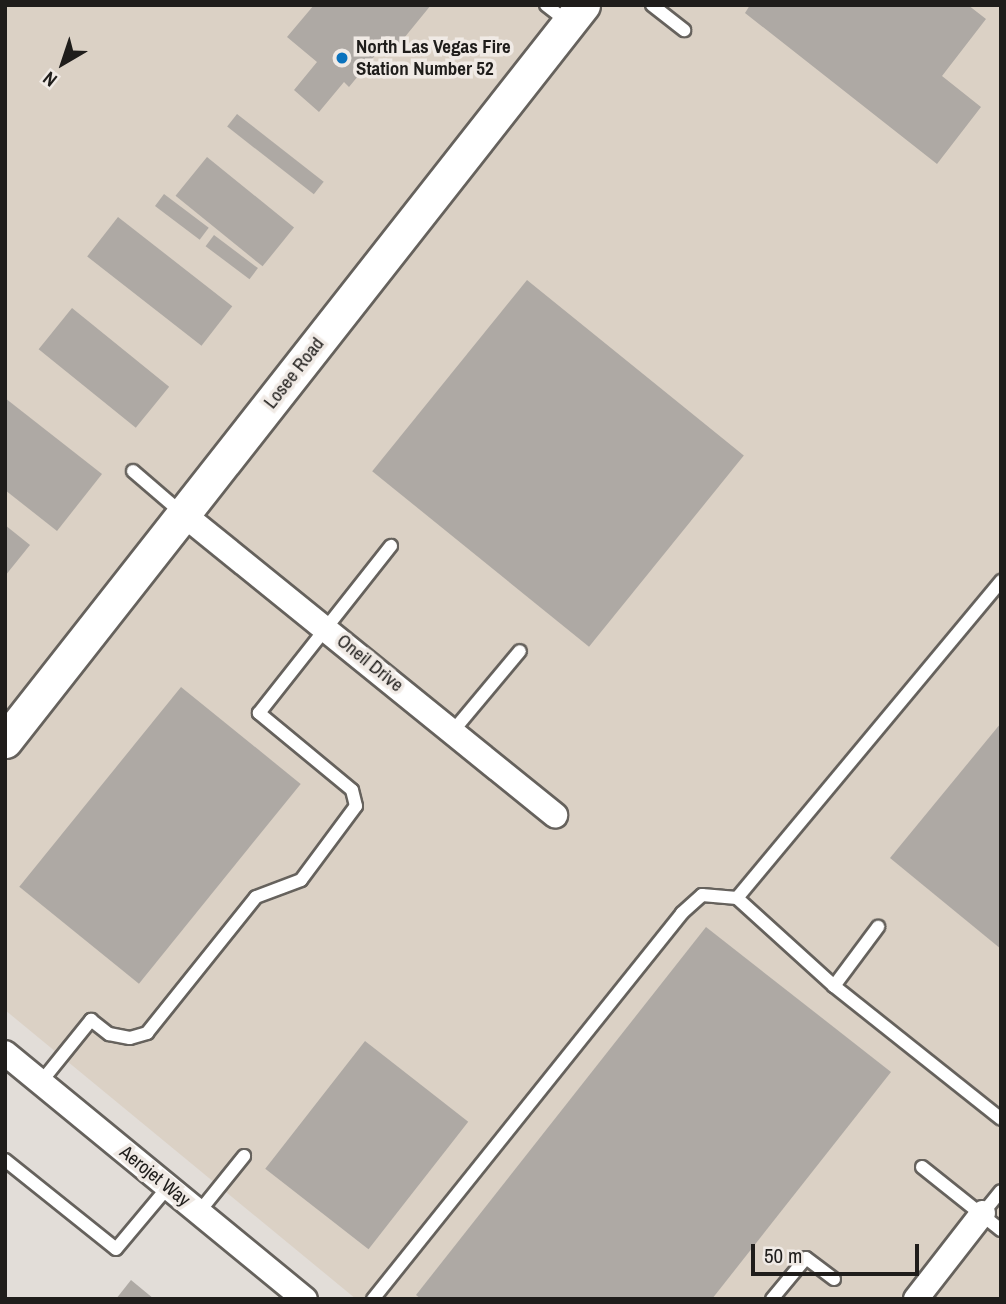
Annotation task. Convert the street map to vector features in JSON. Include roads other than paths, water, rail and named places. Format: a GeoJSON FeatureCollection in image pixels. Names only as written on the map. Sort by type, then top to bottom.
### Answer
{"type":"FeatureCollection","features":[{"type":"Feature","properties":{"kind":"main road","name":"Losee Road"},"geometry":{"type":"LineString","coordinates":[[5,741],[183,514],[566,11]]}},
{"type":"Feature","properties":{"kind":"street","name":"Oneil Drive"},"geometry":{"type":"LineString","coordinates":[[183,514],[555,815]]}},
{"type":"Feature","properties":{"kind":"street","name":"Aerojet Way"},"geometry":{"type":"LineString","coordinates":[[5,1053],[305,1299]]}},
{"type":"Feature","properties":{"kind":"street"},"geometry":{"type":"LineString","coordinates":[[916,1299],[992,1221]]}},
{"type":"Feature","properties":{"kind":"lane"},"geometry":{"type":"LineString","coordinates":[[652,5],[684,30]]}},
{"type":"Feature","properties":{"kind":"lane"},"geometry":{"type":"LineString","coordinates":[[133,471],[183,514]]}},
{"type":"Feature","properties":{"kind":"lane"},"geometry":{"type":"LineString","coordinates":[[41,1082],[91,1020],[109,1034],[130,1038],[147,1033],[256,897],[301,880],[356,806],[352,790],[258,713],[391,546]]}},
{"type":"Feature","properties":{"kind":"lane"},"geometry":{"type":"LineString","coordinates":[[737,898],[1001,581]]}},
{"type":"Feature","properties":{"kind":"lane"},"geometry":{"type":"LineString","coordinates":[[453,731],[520,651]]}},
{"type":"Feature","properties":{"kind":"lane"},"geometry":{"type":"LineString","coordinates":[[373,1299],[682,913],[702,895],[737,898],[834,986],[1001,1119]]}},
{"type":"Feature","properties":{"kind":"lane"},"geometry":{"type":"LineString","coordinates":[[834,986],[878,927]]}},
{"type":"Feature","properties":{"kind":"lane"},"geometry":{"type":"LineString","coordinates":[[199,1212],[244,1156]]}},
{"type":"Feature","properties":{"kind":"lane"},"geometry":{"type":"LineString","coordinates":[[5,1160],[116,1249],[168,1187]]}},
{"type":"Feature","properties":{"kind":"lane"},"geometry":{"type":"LineString","coordinates":[[922,1167],[992,1221],[1001,1191]]}},
{"type":"Feature","properties":{"kind":"lane"},"geometry":{"type":"LineString","coordinates":[[772,1299],[806,1258],[834,1279]]}},
{"type":"Feature","properties":{"kind":"place","name":"North Las Vegas Fire Station Number 52"},"geometry":{"type":"Point","coordinates":[342,58]}}]}
